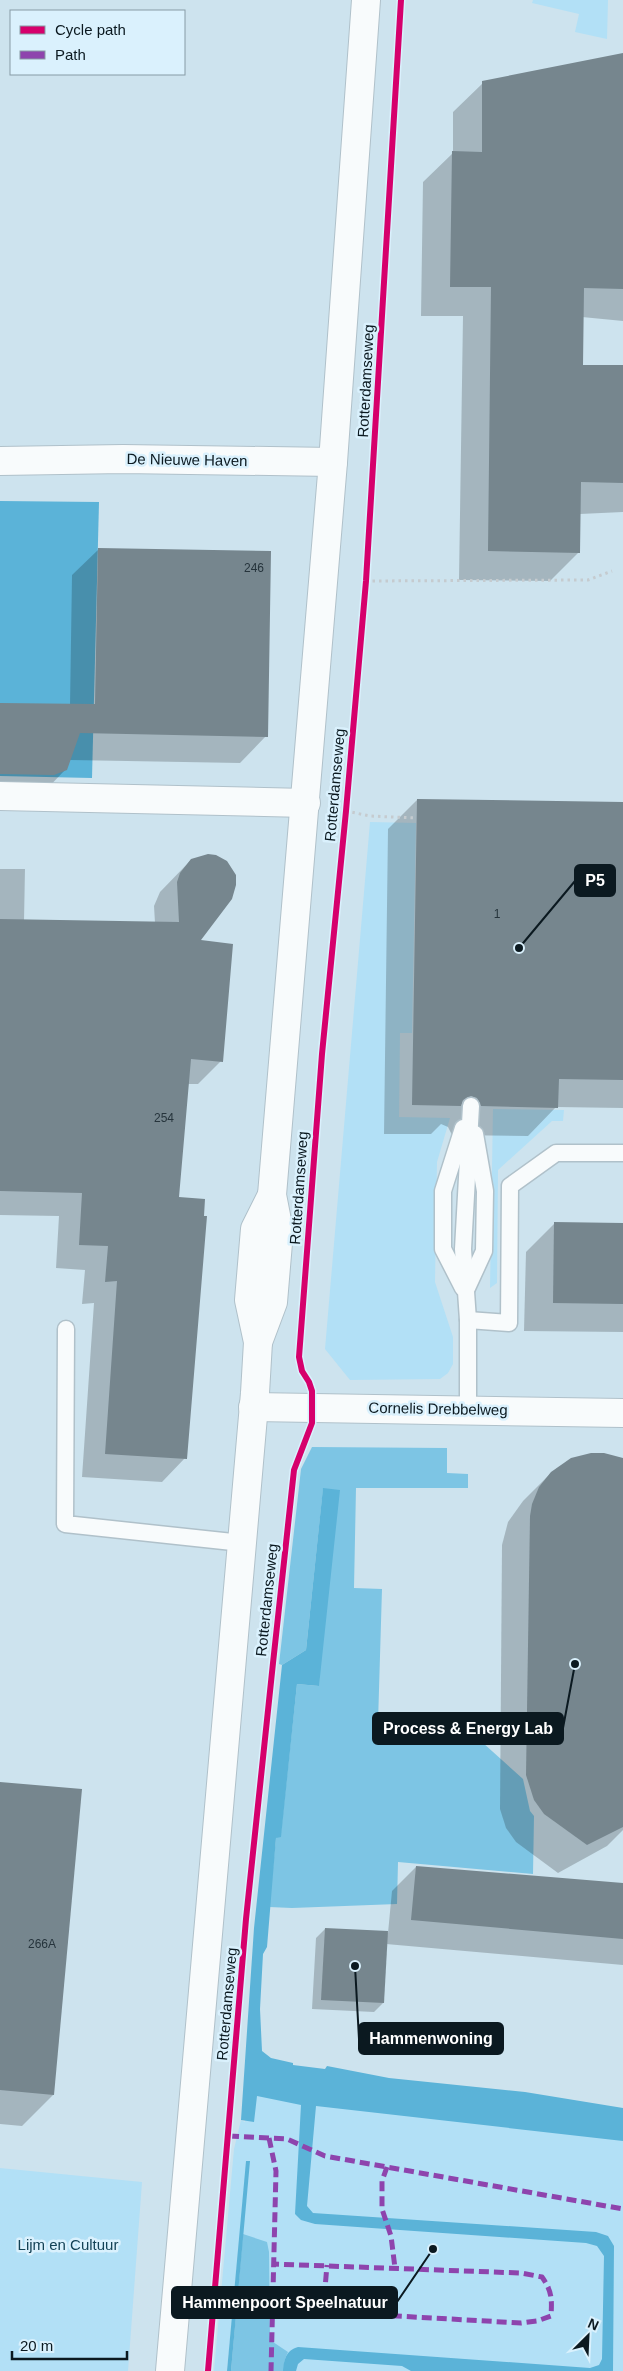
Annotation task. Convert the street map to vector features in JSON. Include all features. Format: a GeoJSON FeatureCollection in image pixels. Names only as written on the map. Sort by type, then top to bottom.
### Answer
{"type":"FeatureCollection","features":[{"type":"Feature","properties":{"kind":"street","name":"Rotterdamseweg"},"geometry":{"type":"LineString","coordinates":[[170,2371],[258,1342],[249,1300],[255,1228],[272,1195],[334,462],[366,0]]}},
{"type":"Feature","properties":{"kind":"street","name":"De Nieuwe Haven"},"geometry":{"type":"LineString","coordinates":[[0,461],[123,459],[334,462]]}},
{"type":"Feature","properties":{"kind":"street"},"geometry":{"type":"LineString","coordinates":[[0,796],[306,803]]}},
{"type":"Feature","properties":{"kind":"street","name":"Cornelis Drebbelweg"},"geometry":{"type":"LineString","coordinates":[[253,1407],[623,1413]]}},
{"type":"Feature","properties":{"kind":"lane"},"geometry":{"type":"LineString","coordinates":[[465,1292],[443,1250],[443,1191],[471,1106],[464,1219],[465,1292],[468,1320],[468,1410]]}},
{"type":"Feature","properties":{"kind":"lane"},"geometry":{"type":"LineString","coordinates":[[468,1320],[509,1322],[510,1186],[556,1153],[623,1154]]}},
{"type":"Feature","properties":{"kind":"lane"},"geometry":{"type":"LineString","coordinates":[[66,1329],[65,1524],[242,1543]]}},
{"type":"Feature","properties":{"kind":"path"},"geometry":{"type":"LineString","coordinates":[[365,590],[366,571]]}},
{"type":"Feature","properties":{"kind":"path"},"geometry":{"type":"LineString","coordinates":[[366,581],[588,580],[612,571]]}},
{"type":"Feature","properties":{"kind":"path"},"geometry":{"type":"LineString","coordinates":[[306,803],[370,816],[416,818]]}},
{"type":"Feature","properties":{"kind":"green space"},"geometry":{"type":"Polygon","coordinates":[[[533,0],[608,0],[607,39],[575,32],[579,14],[532,3],[533,0]]]}},
{"type":"Feature","properties":{"kind":"green space"},"geometry":{"type":"Polygon","coordinates":[[[370,822],[416,823],[412,1033],[400,1033],[399,1117],[450,1118],[437,1162],[435,1282],[453,1337],[453,1364],[448,1373],[440,1379],[350,1380],[325,1349],[370,822]]]}},
{"type":"Feature","properties":{"kind":"green space"},"geometry":{"type":"Polygon","coordinates":[[[493,1109],[564,1110],[563,1121],[552,1121],[498,1170],[497,1283],[490,1288],[493,1109]]]}},
{"type":"Feature","properties":{"kind":"green space"},"geometry":{"type":"Polygon","coordinates":[[[251,2077],[623,2126],[623,2371],[236,2371],[246,2170],[227,2371],[214,2371],[234,2149],[241,2120],[245,2122],[251,2077]]]}},
{"type":"Feature","properties":{"kind":"green space","name":"Lijm en Cultuur"},"geometry":{"type":"Polygon","coordinates":[[[0,2168],[142,2182],[128,2371],[0,2371],[0,2168]]]}},
{"type":"Feature","properties":{"kind":"shaded area"},"geometry":{"type":"Polygon","coordinates":[[[0,501],[99,502],[92,778],[0,776],[0,501]]]}},
{"type":"Feature","properties":{"kind":"shaded area"},"geometry":{"type":"Polygon","coordinates":[[[312,1447],[447,1448],[447,1473],[468,1474],[468,1488],[356,1488],[354,1588],[382,1589],[378,1723],[463,1725],[523,1779],[530,1811],[534,1816],[533,1874],[398,1862],[397,1904],[292,1908],[269,1907],[276,1838],[281,1832],[297,1684],[319,1686],[323,1489],[306,1650],[282,1665],[279,1664],[301,1469],[312,1447]]]}},
{"type":"Feature","properties":{"kind":"shaded area"},"geometry":{"type":"Polygon","coordinates":[[[323,1488],[340,1490],[319,1686],[297,1684],[281,1837],[276,1838],[267,1947],[263,1954],[260,2009],[262,2051],[271,2058],[293,2063],[293,2065],[325,2069],[327,2066],[389,2078],[525,2092],[623,2108],[623,2141],[316,2106],[307,2206],[313,2213],[596,2232],[608,2236],[614,2246],[613,2371],[411,2371],[402,2366],[304,2359],[298,2364],[296,2371],[283,2371],[286,2356],[291,2350],[298,2347],[590,2368],[599,2365],[602,2359],[604,2256],[597,2246],[586,2243],[315,2224],[301,2220],[295,2214],[301,2105],[257,2096],[254,2122],[241,2120],[254,1928],[282,1665],[306,1650],[323,1488]]]}},
{"type":"Feature","properties":{"kind":"shaded area"},"geometry":{"type":"Polygon","coordinates":[[[246,2161],[250,2161],[231,2371],[227,2371],[246,2161]]]}},
{"type":"Feature","properties":{"kind":"shaded area"},"geometry":{"type":"Polygon","coordinates":[[[243,2234],[267,2242],[269,2252],[270,2340],[288,2352],[283,2371],[231,2371],[243,2234]]]}},
{"type":"Feature","properties":{"kind":"building"},"geometry":{"type":"Polygon","coordinates":[[[623,53],[623,289],[584,288],[583,365],[623,365],[623,483],[581,482],[580,553],[488,551],[491,287],[450,287],[452,151],[482,152],[482,81],[623,53]]]}},
{"type":"Feature","properties":{"kind":"building"},"geometry":{"type":"Polygon","coordinates":[[[98,548],[271,551],[268,737],[80,733],[67,770],[54,775],[0,774],[0,703],[95,704],[98,548]]]}},
{"type":"Feature","properties":{"kind":"building"},"geometry":{"type":"Polygon","coordinates":[[[417,799],[623,802],[623,1080],[559,1079],[558,1108],[481,1106],[477,1098],[471,1096],[463,1100],[461,1106],[412,1105],[417,799]]]}},
{"type":"Feature","properties":{"kind":"building"},"geometry":{"type":"Polygon","coordinates":[[[208,854],[216,855],[227,861],[236,875],[236,885],[232,899],[201,940],[233,944],[223,1062],[191,1059],[179,1197],[205,1199],[204,1216],[207,1216],[187,1459],[105,1454],[117,1281],[105,1282],[108,1246],[79,1245],[82,1193],[0,1191],[0,919],[179,922],[177,882],[180,873],[191,859],[208,854]]]}},
{"type":"Feature","properties":{"kind":"building"},"geometry":{"type":"Polygon","coordinates":[[[554,1222],[623,1223],[623,1304],[553,1303],[554,1222]]]}},
{"type":"Feature","properties":{"kind":"building"},"geometry":{"type":"Polygon","coordinates":[[[591,1453],[604,1453],[623,1458],[623,1827],[587,1845],[544,1814],[534,1800],[526,1775],[530,1516],[532,1504],[539,1487],[551,1472],[571,1458],[591,1453]]]}},
{"type":"Feature","properties":{"kind":"building"},"geometry":{"type":"Polygon","coordinates":[[[0,1782],[82,1789],[54,2095],[0,2090],[0,1782]]]}},
{"type":"Feature","properties":{"kind":"building"},"geometry":{"type":"Polygon","coordinates":[[[416,1866],[623,1883],[623,1939],[411,1920],[416,1866]]]}},
{"type":"Feature","properties":{"kind":"building"},"geometry":{"type":"Polygon","coordinates":[[[325,1928],[388,1931],[384,2003],[321,2000],[325,1928]]]}},
{"type":"Feature","properties":{"kind":"marked path"},"geometry":{"type":"LineString","coordinates":[[229,2136],[287,2139],[325,2156],[623,2209]]}},
{"type":"Feature","properties":{"kind":"marked path"},"geometry":{"type":"LineString","coordinates":[[269,2138],[276,2171],[271,2371]]}},
{"type":"Feature","properties":{"kind":"marked path"},"geometry":{"type":"LineString","coordinates":[[387,2167],[382,2181],[382,2209],[391,2236],[395,2268]]}},
{"type":"Feature","properties":{"kind":"marked path"},"geometry":{"type":"LineString","coordinates":[[272,2309],[521,2323],[537,2321],[551,2316],[550,2291],[542,2277],[521,2273],[273,2264]]}},
{"type":"Feature","properties":{"kind":"marked path"},"geometry":{"type":"LineString","coordinates":[[323,2312],[327,2265]]}},
{"type":"Feature","properties":{"kind":"cycle path"},"geometry":{"type":"LineString","coordinates":[[208,2371],[246,1919],[294,1470],[312,1423],[312,1391],[302,1371],[299,1357],[322,1054],[366,581],[401,0]]}},
{"type":"Feature","properties":{"kind":"place","name":"P5"},"geometry":{"type":"Point","coordinates":[519,948]}},
{"type":"Feature","properties":{"kind":"place","name":"Process & Energy Lab"},"geometry":{"type":"Point","coordinates":[575,1664]}},
{"type":"Feature","properties":{"kind":"place","name":"Hammenwoning"},"geometry":{"type":"Point","coordinates":[355,1966]}},
{"type":"Feature","properties":{"kind":"place","name":"Hammenpoort Speelnatuur"},"geometry":{"type":"Point","coordinates":[433,2249]}}]}
